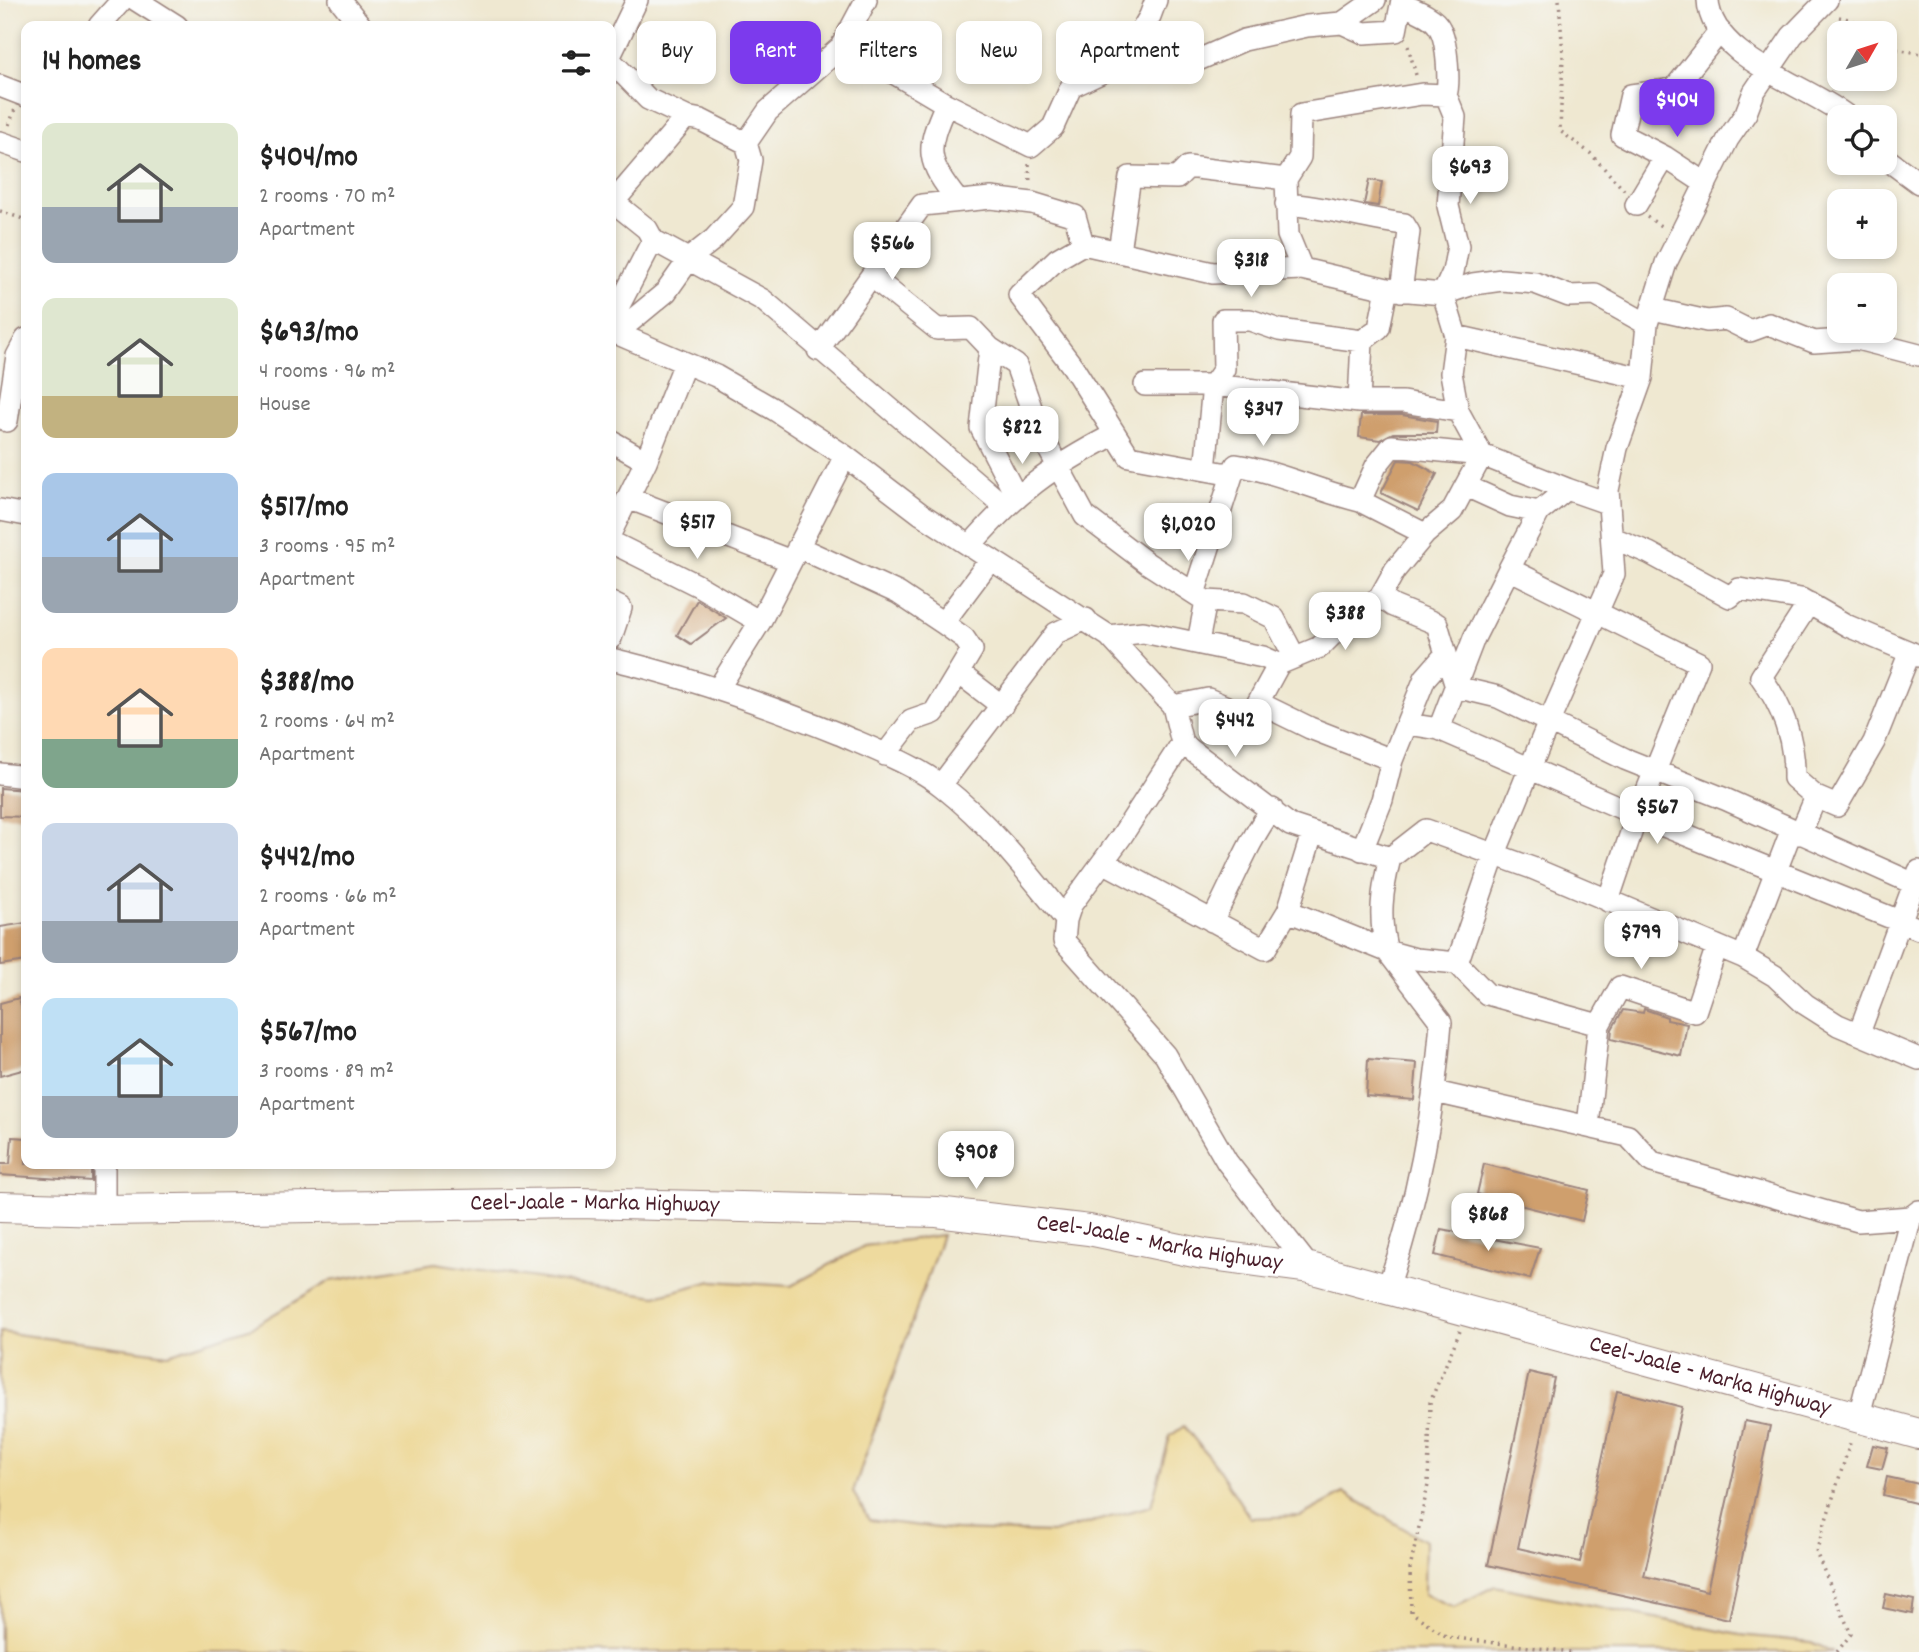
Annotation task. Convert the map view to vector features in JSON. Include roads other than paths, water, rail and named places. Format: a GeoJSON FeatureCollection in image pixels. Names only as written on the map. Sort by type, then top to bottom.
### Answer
{"type":"FeatureCollection","features":[{"type":"Feature","properties":{"kind":"street"},"geometry":{"type":"LineString","coordinates":[[103,21],[122,0]]}},
{"type":"Feature","properties":{"kind":"street"},"geometry":{"type":"LineString","coordinates":[[136,0],[169,21]]}},
{"type":"Feature","properties":{"kind":"street"},"geometry":{"type":"LineString","coordinates":[[340,0],[358,21]]}},
{"type":"Feature","properties":{"kind":"street"},"geometry":{"type":"LineString","coordinates":[[616,44],[637,0]]}},
{"type":"Feature","properties":{"kind":"street"},"geometry":{"type":"LineString","coordinates":[[855,21],[866,0]]}},
{"type":"Feature","properties":{"kind":"street"},"geometry":{"type":"LineString","coordinates":[[1146,21],[1156,0]]}},
{"type":"Feature","properties":{"kind":"street"},"geometry":{"type":"LineString","coordinates":[[1342,23],[1375,0]]}},
{"type":"Feature","properties":{"kind":"street"},"geometry":{"type":"LineString","coordinates":[[1708,0],[1720,31],[1737,48],[1768,71],[1827,105]]}},
{"type":"Feature","properties":{"kind":"street"},"geometry":{"type":"LineString","coordinates":[[1204,57],[1244,40],[1307,26],[1342,23],[1364,33],[1396,30],[1403,2],[1425,14],[1440,28],[1450,85],[1446,95],[1455,117],[1448,206],[1458,246],[1453,272],[1443,294],[1456,336],[1451,373],[1458,411],[1482,455]]}},
{"type":"Feature","properties":{"kind":"street"},"geometry":{"type":"LineString","coordinates":[[1457,963],[1494,856],[1614,574],[1613,538],[1607,503],[1617,448],[1642,378],[1650,316],[1666,262],[1728,139],[1768,71],[1816,4]]}},
{"type":"Feature","properties":{"kind":"street"},"geometry":{"type":"LineString","coordinates":[[1706,184],[1665,157],[1622,135],[1630,95],[1674,89],[1720,31]]}},
{"type":"Feature","properties":{"kind":"street"},"geometry":{"type":"LineString","coordinates":[[746,143],[768,111],[835,52]]}},
{"type":"Feature","properties":{"kind":"street"},"geometry":{"type":"LineString","coordinates":[[616,66],[648,99],[686,117],[701,120],[746,143],[751,160],[743,207],[714,239],[690,258],[666,292],[631,321],[616,327]]}},
{"type":"Feature","properties":{"kind":"street"},"geometry":{"type":"LineString","coordinates":[[912,84],[1031,146],[1053,127],[1071,87],[1077,84]]}},
{"type":"Feature","properties":{"kind":"street"},"geometry":{"type":"LineString","coordinates":[[0,86],[21,94]]}},
{"type":"Feature","properties":{"kind":"street"},"geometry":{"type":"LineString","coordinates":[[1302,270],[1288,235],[1286,204],[1286,179],[1300,157],[1301,114],[1422,93],[1446,95]]}},
{"type":"Feature","properties":{"kind":"street"},"geometry":{"type":"LineString","coordinates":[[946,104],[930,138],[935,172],[958,201]]}},
{"type":"Feature","properties":{"kind":"street"},"geometry":{"type":"LineString","coordinates":[[616,196],[686,117]]}},
{"type":"Feature","properties":{"kind":"street"},"geometry":{"type":"LineString","coordinates":[[1,142],[21,149]]}},
{"type":"Feature","properties":{"kind":"street"},"geometry":{"type":"LineString","coordinates":[[1636,205],[1665,157]]}},
{"type":"Feature","properties":{"kind":"street"},"geometry":{"type":"LineString","coordinates":[[1119,251],[1130,177],[1177,178],[1188,167],[1286,179]]}},
{"type":"Feature","properties":{"kind":"street"},"geometry":{"type":"LineString","coordinates":[[1897,167],[1919,183]]}},
{"type":"Feature","properties":{"kind":"street"},"geometry":{"type":"LineString","coordinates":[[818,350],[922,205],[991,198],[1032,203],[1075,216],[1083,244]]}},
{"type":"Feature","properties":{"kind":"street"},"geometry":{"type":"LineString","coordinates":[[1205,470],[1213,385],[1224,369],[1223,320],[1250,320],[1279,330],[1362,341],[1380,328],[1394,290],[1409,232],[1404,224],[1356,218],[1328,207],[1286,204]]}},
{"type":"Feature","properties":{"kind":"street"},"geometry":{"type":"LineString","coordinates":[[616,206],[647,229],[653,240],[763,300],[818,350],[1011,502]]}},
{"type":"Feature","properties":{"kind":"street"},"geometry":{"type":"LineString","coordinates":[[616,311],[653,240]]}},
{"type":"Feature","properties":{"kind":"street"},"geometry":{"type":"LineString","coordinates":[[1233,472],[1205,470],[1129,456],[1113,435],[1073,367],[1019,295],[1058,259],[1083,244],[1213,273],[1302,270],[1394,290],[1443,294],[1483,283],[1535,283],[1569,296],[1595,295],[1650,316],[1707,321],[1726,319],[1750,331],[1769,324],[1814,342],[1857,339],[1919,355]]}},
{"type":"Feature","properties":{"kind":"street"},"geometry":{"type":"LineString","coordinates":[[871,276],[937,329],[971,328],[990,348],[1016,365],[1040,433],[1085,516],[1147,563],[1200,596],[1244,603],[1274,618],[1286,660],[1250,717],[1208,699],[1173,706]]}},
{"type":"Feature","properties":{"kind":"street"},"geometry":{"type":"LineString","coordinates":[[616,331],[716,376],[775,410],[845,456],[921,514],[1086,619],[1109,636],[1173,706],[1182,743],[1290,825],[1390,858]]}},
{"type":"Feature","properties":{"kind":"street"},"geometry":{"type":"LineString","coordinates":[[1456,336],[1642,378]]}},
{"type":"Feature","properties":{"kind":"street"},"geometry":{"type":"LineString","coordinates":[[1359,402],[1362,341]]}},
{"type":"Feature","properties":{"kind":"street"},"geometry":{"type":"LineString","coordinates":[[990,348],[981,428],[1011,502]]}},
{"type":"Feature","properties":{"kind":"street"},"geometry":{"type":"LineString","coordinates":[[11,422],[17,352]]}},
{"type":"Feature","properties":{"kind":"street"},"geometry":{"type":"LineString","coordinates":[[616,522],[646,461],[685,363]]}},
{"type":"Feature","properties":{"kind":"street"},"geometry":{"type":"LineString","coordinates":[[1145,385],[1213,385],[1359,402],[1403,402],[1458,411]]}},
{"type":"Feature","properties":{"kind":"street"},"geometry":{"type":"LineString","coordinates":[[970,546],[1011,502],[1057,465],[1113,435]]}},
{"type":"Feature","properties":{"kind":"street"},"geometry":{"type":"LineString","coordinates":[[616,444],[646,461]]}},
{"type":"Feature","properties":{"kind":"street"},"geometry":{"type":"LineString","coordinates":[[1360,501],[1376,466],[1392,446],[1482,455],[1607,503]]}},
{"type":"Feature","properties":{"kind":"street"},"geometry":{"type":"LineString","coordinates":[[1109,636],[1143,632],[1286,660],[1320,648],[1338,629],[1380,597],[1395,570],[1424,534],[1452,511],[1482,455]]}},
{"type":"Feature","properties":{"kind":"street"},"geometry":{"type":"LineString","coordinates":[[718,689],[760,622],[845,456]]}},
{"type":"Feature","properties":{"kind":"street"},"geometry":{"type":"LineString","coordinates":[[1198,642],[1200,596],[1236,465],[1266,470],[1332,495],[1360,501],[1424,534]]}},
{"type":"Feature","properties":{"kind":"street"},"geometry":{"type":"LineString","coordinates":[[1466,486],[1510,506],[1539,512]]}},
{"type":"Feature","properties":{"kind":"street"},"geometry":{"type":"LineString","coordinates":[[1440,729],[1475,638],[1508,569],[1539,512],[1567,489]]}},
{"type":"Feature","properties":{"kind":"street"},"geometry":{"type":"LineString","coordinates":[[628,498],[794,554],[898,593],[964,638],[972,650],[934,713],[911,720],[885,755]]}},
{"type":"Feature","properties":{"kind":"street"},"geometry":{"type":"LineString","coordinates":[[0,510],[21,514]]}},
{"type":"Feature","properties":{"kind":"street"},"geometry":{"type":"LineString","coordinates":[[1613,538],[1649,553],[1730,597],[1739,589],[1801,598],[1848,626],[1914,654],[1874,742],[1838,806],[1816,797],[1794,778],[1795,756],[1786,726],[1777,699],[1761,677],[1809,603]]}},
{"type":"Feature","properties":{"kind":"street"},"geometry":{"type":"LineString","coordinates":[[616,544],[697,584],[760,622]]}},
{"type":"Feature","properties":{"kind":"street"},"geometry":{"type":"LineString","coordinates":[[943,623],[990,559]]}},
{"type":"Feature","properties":{"kind":"street"},"geometry":{"type":"LineString","coordinates":[[1508,569],[1699,663],[1653,771],[1608,901]]}},
{"type":"Feature","properties":{"kind":"street"},"geometry":{"type":"LineString","coordinates":[[1380,597],[1393,606],[1437,624],[1456,687]]}},
{"type":"Feature","properties":{"kind":"street"},"geometry":{"type":"LineString","coordinates":[[616,606],[621,608],[616,623]]}},
{"type":"Feature","properties":{"kind":"street"},"geometry":{"type":"LineString","coordinates":[[941,785],[1056,633],[1086,619]]}},
{"type":"Feature","properties":{"kind":"street"},"geometry":{"type":"LineString","coordinates":[[1362,850],[1382,800],[1392,760],[1425,678],[1446,654]]}},
{"type":"Feature","properties":{"kind":"street"},"geometry":{"type":"LineString","coordinates":[[616,661],[656,669],[770,706],[885,755],[941,785],[992,831],[1066,920]]}},
{"type":"Feature","properties":{"kind":"street"},"geometry":{"type":"LineString","coordinates":[[959,673],[1002,705]]}},
{"type":"Feature","properties":{"kind":"street"},"geometry":{"type":"LineString","coordinates":[[1456,687],[1497,697],[1548,724],[1653,771],[1918,880],[1910,925],[1859,1034]]}},
{"type":"Feature","properties":{"kind":"street"},"geometry":{"type":"LineString","coordinates":[[1259,703],[1310,728],[1392,760]]}},
{"type":"Feature","properties":{"kind":"street"},"geometry":{"type":"LineString","coordinates":[[1408,724],[1440,729],[1637,815],[1910,925]]}},
{"type":"Feature","properties":{"kind":"street"},"geometry":{"type":"LineString","coordinates":[[1182,743],[1071,905],[1066,920],[1064,942],[1165,1055],[1227,1162],[1310,1268]]}},
{"type":"Feature","properties":{"kind":"street"},"geometry":{"type":"LineString","coordinates":[[0,774],[21,776]]}},
{"type":"Feature","properties":{"kind":"street"},"geometry":{"type":"LineString","coordinates":[[1743,957],[1776,871],[1816,797]]}},
{"type":"Feature","properties":{"kind":"street"},"geometry":{"type":"LineString","coordinates":[[1212,921],[1235,880],[1250,838],[1272,809]]}},
{"type":"Feature","properties":{"kind":"street"},"geometry":{"type":"LineString","coordinates":[[1388,1287],[1410,1222],[1436,1092],[1441,1022],[1387,951],[1383,936],[1381,896],[1390,858],[1426,830],[1743,957],[1775,976],[1805,1004],[1826,1018],[1919,1059]]}},
{"type":"Feature","properties":{"kind":"street"},"geometry":{"type":"LineString","coordinates":[[1102,863],[1265,949],[1288,911],[1312,834]]}},
{"type":"Feature","properties":{"kind":"street"},"geometry":{"type":"LineString","coordinates":[[1288,911],[1387,951],[1416,959],[1457,963],[1487,994],[1599,1025]]}},
{"type":"Feature","properties":{"kind":"street"},"geometry":{"type":"LineString","coordinates":[[1588,1126],[1599,1025],[1620,986],[1695,1012],[1717,946]]}},
{"type":"Feature","properties":{"kind":"street"},"geometry":{"type":"LineString","coordinates":[[1436,1092],[1628,1136],[1652,1162],[1858,1221],[1915,1214],[1858,1419]]}},
{"type":"Feature","properties":{"kind":"street"},"geometry":{"type":"LineString","coordinates":[[104,1169],[104,1210]]}},
{"type":"Feature","properties":{"kind":"street","name":"Ceel-Jaale - Marka Highway"},"geometry":{"type":"LineString","coordinates":[[0,1207],[104,1210],[579,1203],[937,1212],[1089,1230],[1203,1254],[1310,1268],[1388,1287],[1919,1434]]}}]}
